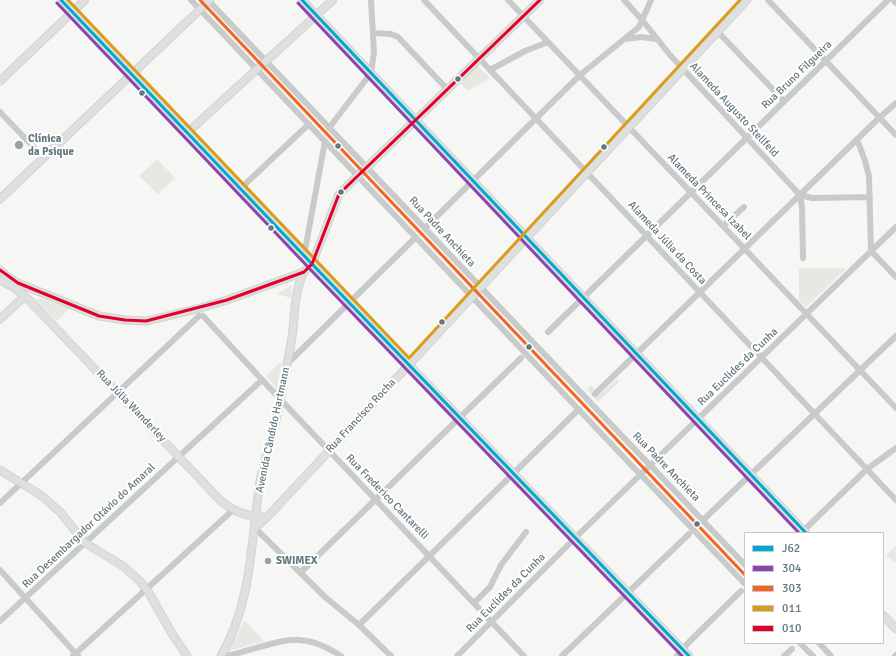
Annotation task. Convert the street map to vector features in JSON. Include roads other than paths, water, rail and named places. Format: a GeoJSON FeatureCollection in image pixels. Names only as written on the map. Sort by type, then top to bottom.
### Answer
{"type":"FeatureCollection","features":[{"type":"Feature","properties":{"kind":"main road"},"geometry":{"type":"LineString","coordinates":[[61,0],[304,256],[689,656]]}},
{"type":"Feature","properties":{"kind":"main road"},"geometry":{"type":"LineString","coordinates":[[0,81],[85,0]]}},
{"type":"Feature","properties":{"kind":"main road"},"geometry":{"type":"LineString","coordinates":[[0,199],[209,0]]}},
{"type":"Feature","properties":{"kind":"main road"},"geometry":{"type":"LineString","coordinates":[[302,0],[804,532]]}},
{"type":"Feature","properties":{"kind":"main road"},"geometry":{"type":"LineString","coordinates":[[187,133],[333,0]]}},
{"type":"Feature","properties":{"kind":"main road"},"geometry":{"type":"LineString","coordinates":[[2,272],[12,280],[98,316],[146,321],[200,308],[252,292],[304,272],[312,264],[337,196],[540,0]]}},
{"type":"Feature","properties":{"kind":"main road","name":"Rua Francisco Rocha"},"geometry":{"type":"LineString","coordinates":[[255,528],[329,451],[747,0]]}},
{"type":"Feature","properties":{"kind":"main road"},"geometry":{"type":"LineString","coordinates":[[304,256],[306,263],[304,272]]}},
{"type":"Feature","properties":{"kind":"main road","name":"Avenida Cândido Hartmann"},"geometry":{"type":"LineString","coordinates":[[223,656],[242,608],[255,528],[261,475],[288,362],[293,335],[296,294],[304,272]]}},
{"type":"Feature","properties":{"kind":"main road","name":"Rua Júlia Wanderley"},"geometry":{"type":"LineString","coordinates":[[0,280],[25,296],[214,495],[236,511],[255,528]]}},
{"type":"Feature","properties":{"kind":"main road"},"geometry":{"type":"LineString","coordinates":[[32,303],[35,297],[41,292]]}},
{"type":"Feature","properties":{"kind":"main road"},"geometry":{"type":"LineString","coordinates":[[0,319],[25,296]]}},
{"type":"Feature","properties":{"kind":"main road"},"geometry":{"type":"LineString","coordinates":[[0,470],[22,482],[49,501],[85,543],[129,571],[147,589],[187,656]]}},
{"type":"Feature","properties":{"kind":"main road","name":"Rua Júlia Wanderley"},"geometry":{"type":"LineString","coordinates":[[236,511],[256,517]]}},
{"type":"Feature","properties":{"kind":"main road"},"geometry":{"type":"LineString","coordinates":[[256,517],[269,515]]}},
{"type":"Feature","properties":{"kind":"main road"},"geometry":{"type":"LineString","coordinates":[[884,616],[896,629]]}},
{"type":"Feature","properties":{"kind":"street","name":"Rua Padre Anchieta"},"geometry":{"type":"LineString","coordinates":[[191,0],[744,583]]}},
{"type":"Feature","properties":{"kind":"street","name":"Rua Padre Anchieta"},"geometry":{"type":"LineString","coordinates":[[209,0],[744,565]]}},
{"type":"Feature","properties":{"kind":"street"},"geometry":{"type":"LineString","coordinates":[[329,128],[371,73],[373,60],[373,33],[371,0]]}},
{"type":"Feature","properties":{"kind":"street","name":"Alameda Júlia da Costa"},"geometry":{"type":"LineString","coordinates":[[424,0],[896,500]]}},
{"type":"Feature","properties":{"kind":"street","name":"Alameda Princesa Izabel"},"geometry":{"type":"LineString","coordinates":[[508,0],[896,408]]}},
{"type":"Feature","properties":{"kind":"street","name":"Alameda Augusto Stellfeld"},"geometry":{"type":"LineString","coordinates":[[624,0],[683,69],[800,195]]}},
{"type":"Feature","properties":{"kind":"street"},"geometry":{"type":"LineString","coordinates":[[425,228],[580,76],[639,27],[643,21],[651,0]]}},
{"type":"Feature","properties":{"kind":"street"},"geometry":{"type":"LineString","coordinates":[[768,0],[896,135]]}},
{"type":"Feature","properties":{"kind":"street","name":"Rua Bruno Filgueira"},"geometry":{"type":"LineString","coordinates":[[548,332],[888,0]]}},
{"type":"Feature","properties":{"kind":"street"},"geometry":{"type":"LineString","coordinates":[[893,0],[896,3]]}},
{"type":"Feature","properties":{"kind":"street"},"geometry":{"type":"LineString","coordinates":[[718,32],[784,101]]}},
{"type":"Feature","properties":{"kind":"street"},"geometry":{"type":"LineString","coordinates":[[373,33],[391,34],[398,37],[447,89]]}},
{"type":"Feature","properties":{"kind":"street"},"geometry":{"type":"LineString","coordinates":[[625,39],[642,37],[656,39]]}},
{"type":"Feature","properties":{"kind":"street"},"geometry":{"type":"LineString","coordinates":[[490,70],[525,51],[548,42]]}},
{"type":"Feature","properties":{"kind":"street"},"geometry":{"type":"LineString","coordinates":[[595,394],[857,139],[896,103]]}},
{"type":"Feature","properties":{"kind":"street"},"geometry":{"type":"LineString","coordinates":[[0,112],[43,157]]}},
{"type":"Feature","properties":{"kind":"street"},"geometry":{"type":"LineString","coordinates":[[240,189],[309,124]]}},
{"type":"Feature","properties":{"kind":"street"},"geometry":{"type":"LineString","coordinates":[[857,139],[867,168],[870,197],[871,251],[896,277]]}},
{"type":"Feature","properties":{"kind":"street"},"geometry":{"type":"LineString","coordinates":[[304,256],[325,141]]}},
{"type":"Feature","properties":{"kind":"street"},"geometry":{"type":"LineString","coordinates":[[800,195],[812,198],[870,197]]}},
{"type":"Feature","properties":{"kind":"street"},"geometry":{"type":"LineString","coordinates":[[800,195],[802,208],[803,258]]}},
{"type":"Feature","properties":{"kind":"street"},"geometry":{"type":"LineString","coordinates":[[802,208],[812,198]]}},
{"type":"Feature","properties":{"kind":"street"},"geometry":{"type":"LineString","coordinates":[[723,226],[744,207]]}},
{"type":"Feature","properties":{"kind":"street","name":"Rua Euclides da Cunha"},"geometry":{"type":"LineString","coordinates":[[457,656],[575,538],[896,227]]}},
{"type":"Feature","properties":{"kind":"street"},"geometry":{"type":"LineString","coordinates":[[288,362],[416,237]]}},
{"type":"Feature","properties":{"kind":"street"},"geometry":{"type":"LineString","coordinates":[[25,296],[28,290],[27,286]]}},
{"type":"Feature","properties":{"kind":"street"},"geometry":{"type":"LineString","coordinates":[[0,503],[201,316],[204,311],[200,308]]}},
{"type":"Feature","properties":{"kind":"street","name":"Rua Frederico Cantarelli"},"geometry":{"type":"LineString","coordinates":[[201,316],[524,656]]}},
{"type":"Feature","properties":{"kind":"street"},"geometry":{"type":"LineString","coordinates":[[702,521],[896,336]]}},
{"type":"Feature","properties":{"kind":"street"},"geometry":{"type":"LineString","coordinates":[[300,573],[521,358]]}},
{"type":"Feature","properties":{"kind":"street","name":"Rua Desembargador Otávio do Amaral"},"geometry":{"type":"LineString","coordinates":[[0,621],[262,380]]}},
{"type":"Feature","properties":{"kind":"street"},"geometry":{"type":"LineString","coordinates":[[358,625],[579,410]]}},
{"type":"Feature","properties":{"kind":"street"},"geometry":{"type":"LineString","coordinates":[[622,454],[631,445]]}},
{"type":"Feature","properties":{"kind":"street"},"geometry":{"type":"LineString","coordinates":[[804,532],[867,469],[896,448]]}},
{"type":"Feature","properties":{"kind":"street"},"geometry":{"type":"LineString","coordinates":[[0,570],[76,655],[147,589],[236,511]]}},
{"type":"Feature","properties":{"kind":"street","name":"Rua Júlia Wanderley"},"geometry":{"type":"LineString","coordinates":[[255,528],[325,597],[391,656]]}},
{"type":"Feature","properties":{"kind":"street"},"geometry":{"type":"LineString","coordinates":[[474,603],[490,587],[501,565],[526,532]]}},
{"type":"Feature","properties":{"kind":"street"},"geometry":{"type":"LineString","coordinates":[[562,656],[689,534]]}},
{"type":"Feature","properties":{"kind":"street"},"geometry":{"type":"LineString","coordinates":[[677,656],[689,642],[741,591]]}},
{"type":"Feature","properties":{"kind":"street"},"geometry":{"type":"LineString","coordinates":[[223,656],[293,639],[316,642],[341,656]]}},
{"type":"Feature","properties":{"kind":"street"},"geometry":{"type":"LineString","coordinates":[[801,644],[813,656]]}},
{"type":"Feature","properties":{"kind":"street"},"geometry":{"type":"LineString","coordinates":[[820,644],[831,656]]}},
{"type":"Feature","properties":{"kind":"street"},"geometry":{"type":"LineString","coordinates":[[784,656],[792,649]]}},
{"type":"Feature","properties":{"kind":"place","name":"Clínica da Psique"},"geometry":{"type":"Point","coordinates":[19,145]}},
{"type":"Feature","properties":{"kind":"place","name":"SWIMEX"},"geometry":{"type":"Point","coordinates":[268,561]}}]}
